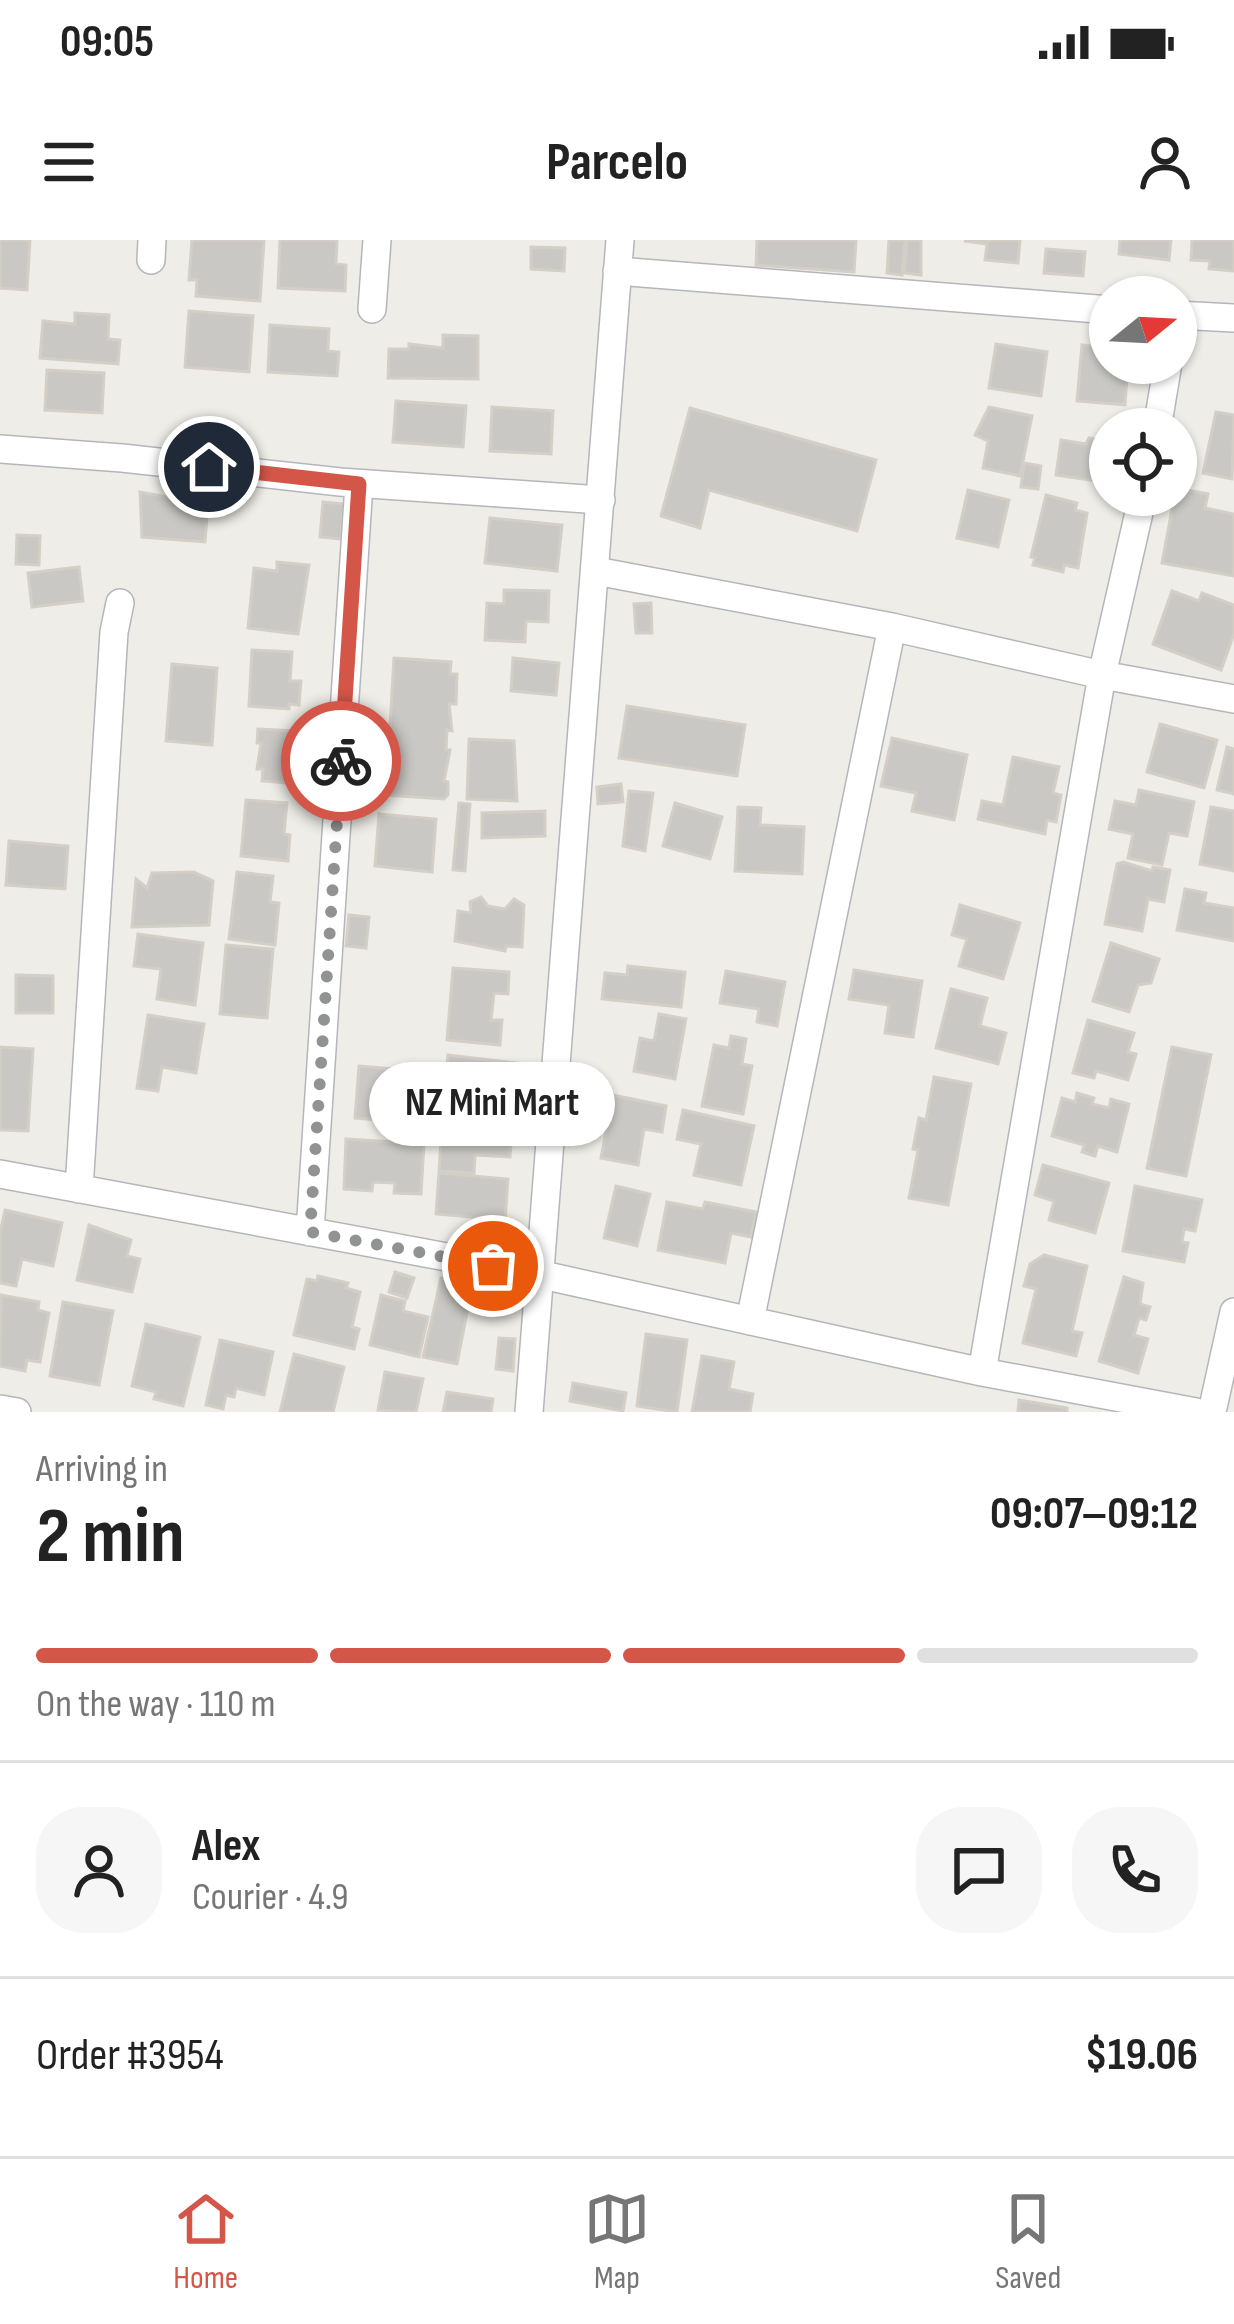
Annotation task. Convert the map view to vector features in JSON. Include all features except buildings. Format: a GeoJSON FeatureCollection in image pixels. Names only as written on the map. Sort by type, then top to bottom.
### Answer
{"type":"FeatureCollection","features":[{"type":"Feature","properties":{"kind":"street"},"geometry":{"type":"LineString","coordinates":[[372,309],[377,240]]}},
{"type":"Feature","properties":{"kind":"street"},"geometry":{"type":"LineString","coordinates":[[529,1412],[620,240]]}},
{"type":"Feature","properties":{"kind":"street"},"geometry":{"type":"LineString","coordinates":[[617,272],[1089,308]]}},
{"type":"Feature","properties":{"kind":"street"},"geometry":{"type":"LineString","coordinates":[[1197,316],[1234,318]]}},
{"type":"Feature","properties":{"kind":"street"},"geometry":{"type":"LineString","coordinates":[[0,449],[359,484],[601,500]]}},
{"type":"Feature","properties":{"kind":"street"},"geometry":{"type":"LineString","coordinates":[[310,1232],[359,484]]}},
{"type":"Feature","properties":{"kind":"street"},"geometry":{"type":"LineString","coordinates":[[982,1372],[1102,675],[1138,516]]}},
{"type":"Feature","properties":{"kind":"street"},"geometry":{"type":"LineString","coordinates":[[596,571],[1234,699]]}},
{"type":"Feature","properties":{"kind":"street"},"geometry":{"type":"LineString","coordinates":[[79,1189],[114,632],[121,603]]}},
{"type":"Feature","properties":{"kind":"street"},"geometry":{"type":"LineString","coordinates":[[750,1321],[892,627]]}},
{"type":"Feature","properties":{"kind":"street"},"geometry":{"type":"LineString","coordinates":[[0,1174],[538,1274],[982,1372],[1196,1412]]}},
{"type":"Feature","properties":{"kind":"street"},"geometry":{"type":"LineString","coordinates":[[1212,1412],[1234,1312]]}},
{"type":"Feature","properties":{"kind":"street"},"geometry":{"type":"LineString","coordinates":[[0,1408],[17,1412]]}},
{"type":"Feature","properties":{"kind":"way so far"},"geometry":{"type":"LineString","coordinates":[[341,761],[310,1232],[493,1266]]}},
{"type":"Feature","properties":{"kind":"place","name":"NZ Mini Mart"},"geometry":{"type":"Point","coordinates":[493,1266]}},
{"type":"Feature","properties":{"kind":"route"},"geometry":{"type":"LineString","coordinates":[[209,467],[359,484],[341,761]]}}]}
